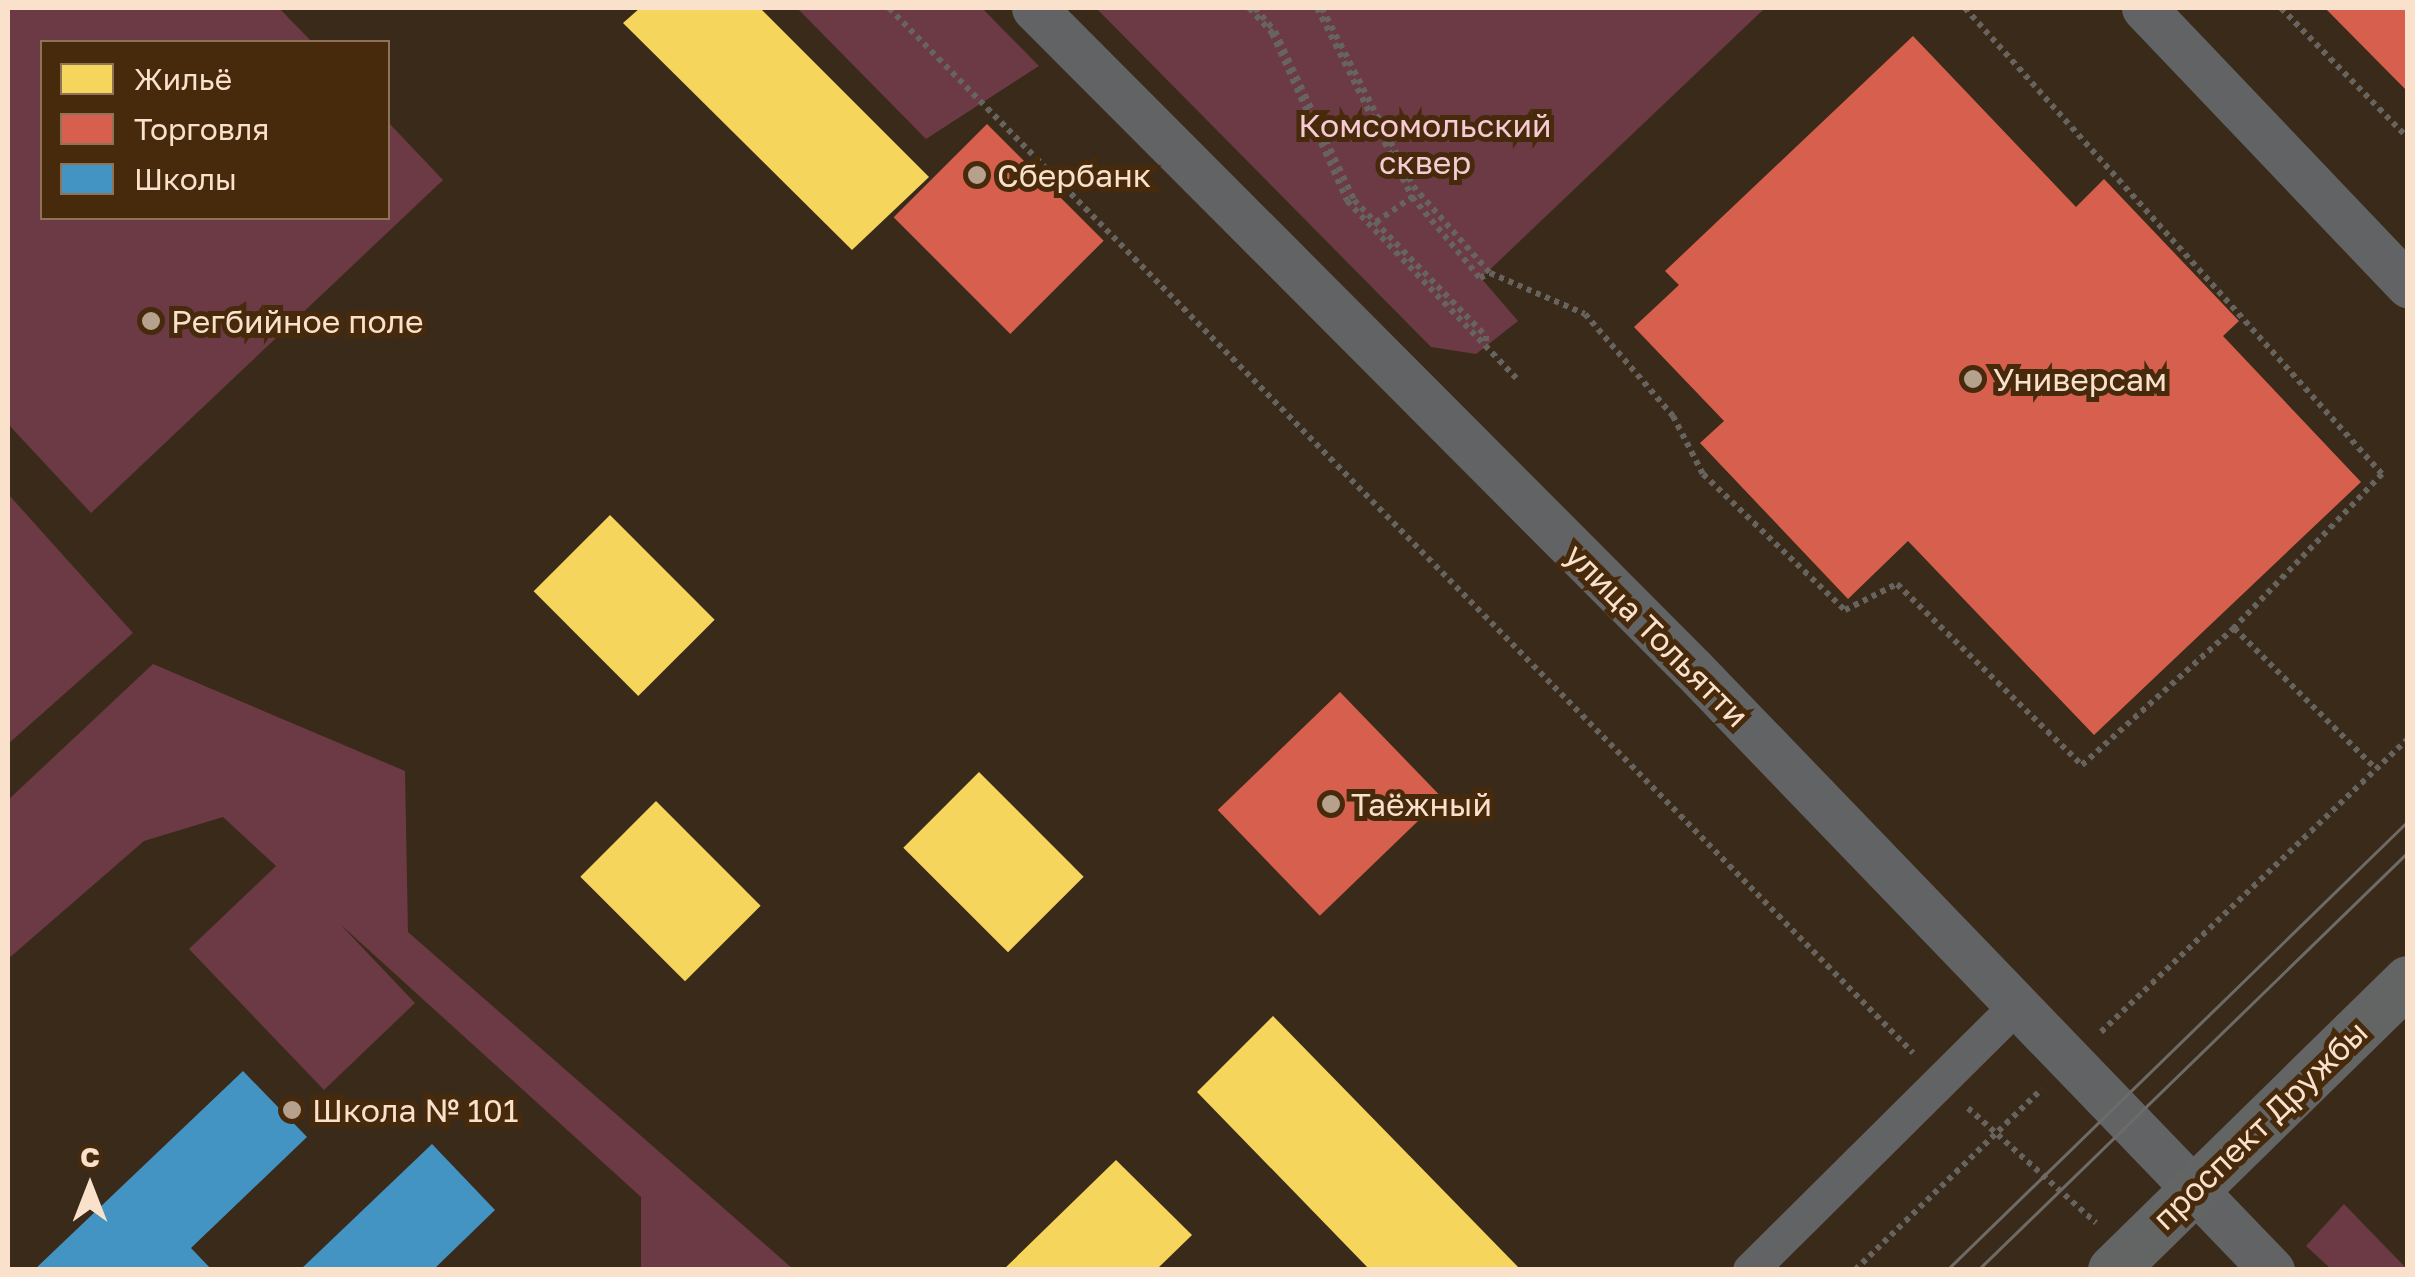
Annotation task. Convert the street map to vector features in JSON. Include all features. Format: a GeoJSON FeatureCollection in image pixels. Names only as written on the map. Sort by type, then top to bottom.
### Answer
{"type":"FeatureCollection","features":[{"type":"Feature","properties":{"kind":"main road","name":"проспект Дружбы"},"geometry":{"type":"LineString","coordinates":[[2122,1261],[2408,982]]}},
{"type":"Feature","properties":{"kind":"street","name":"улица Тольятти"},"geometry":{"type":"LineString","coordinates":[[1034,8],[1692,668],[2272,1270]]}},
{"type":"Feature","properties":{"kind":"street"},"geometry":{"type":"LineString","coordinates":[[2144,8],[2408,285]]}},
{"type":"Feature","properties":{"kind":"street"},"geometry":{"type":"LineString","coordinates":[[1750,1270],[2016,1005]]}},
{"type":"Feature","properties":{"kind":"path"},"geometry":{"type":"LineString","coordinates":[[889,8],[2122,1261]]}},
{"type":"Feature","properties":{"kind":"path"},"geometry":{"type":"LineString","coordinates":[[1252,8],[1272,34],[1348,201],[1516,378]]}},
{"type":"Feature","properties":{"kind":"path"},"geometry":{"type":"LineString","coordinates":[[1320,8],[1415,194],[1490,274],[1585,314],[1673,416],[1702,474],[1845,610],[1897,584],[2082,765],[2234,628],[2382,474],[1965,8]]}},
{"type":"Feature","properties":{"kind":"path"},"geometry":{"type":"LineString","coordinates":[[2281,8],[2408,138]]}},
{"type":"Feature","properties":{"kind":"path"},"geometry":{"type":"LineString","coordinates":[[1373,224],[1415,194]]}},
{"type":"Feature","properties":{"kind":"path"},"geometry":{"type":"LineString","coordinates":[[2234,628],[2376,769]]}},
{"type":"Feature","properties":{"kind":"path"},"geometry":{"type":"LineString","coordinates":[[1855,1270],[2408,739]]}},
{"type":"Feature","properties":{"kind":"green space","name":"Регбийное поле"},"geometry":{"type":"Polygon","coordinates":[[[8,8],[279,8],[310,40],[40,40],[40,220],[390,220],[390,124],[443,180],[91,513],[8,424],[8,8]]]}},
{"type":"Feature","properties":{"kind":"green space"},"geometry":{"type":"Polygon","coordinates":[[[797,8],[982,8],[1039,66],[926,139],[797,8]]]}},
{"type":"Feature","properties":{"kind":"green space","name":"Комсомольский сквер"},"geometry":{"type":"Polygon","coordinates":[[[1096,8],[1765,8],[1481,278],[1518,321],[1476,354],[1431,347],[1096,8]]]}},
{"type":"Feature","properties":{"kind":"green space"},"geometry":{"type":"Polygon","coordinates":[[[8,494],[133,633],[8,744],[8,494]]]}},
{"type":"Feature","properties":{"kind":"green space"},"geometry":{"type":"Polygon","coordinates":[[[153,664],[405,771],[408,932],[793,1269],[641,1269],[641,1197],[340,924],[415,1003],[324,1090],[189,949],[276,866],[223,817],[144,841],[8,959],[8,800],[153,664]]]}},
{"type":"Feature","properties":{"kind":"green space"},"geometry":{"type":"Polygon","coordinates":[[[2344,1204],[2407,1269],[2331,1269],[2306,1246],[2344,1204]]]}},
{"type":"Feature","properties":{"kind":"building: Жильё"},"geometry":{"type":"Polygon","coordinates":[[[640,8],[760,8],[929,177],[852,250],[623,23],[640,8]]]}},
{"type":"Feature","properties":{"kind":"building: Жильё"},"geometry":{"type":"Polygon","coordinates":[[[610,515],[715,620],[638,696],[534,591],[610,515]]]}},
{"type":"Feature","properties":{"kind":"building: Жильё"},"geometry":{"type":"Polygon","coordinates":[[[979,772],[1084,877],[1008,952],[903,848],[979,772]]]}},
{"type":"Feature","properties":{"kind":"building: Жильё"},"geometry":{"type":"Polygon","coordinates":[[[656,801],[761,906],[685,981],[580,877],[656,801]]]}},
{"type":"Feature","properties":{"kind":"building: Жильё"},"geometry":{"type":"Polygon","coordinates":[[[1273,1016],[1521,1270],[1370,1270],[1197,1092],[1273,1016]]]}},
{"type":"Feature","properties":{"kind":"building: Жильё"},"geometry":{"type":"Polygon","coordinates":[[[1116,1160],[1192,1235],[1156,1270],[1003,1270],[1116,1160]]]}},
{"type":"Feature","properties":{"kind":"building: Торговля"},"geometry":{"type":"Polygon","coordinates":[[[2325,8],[2408,8],[2408,92],[2325,8]]]}},
{"type":"Feature","properties":{"kind":"building: Торговля","name":"Универсам"},"geometry":{"type":"Polygon","coordinates":[[[1913,36],[2076,207],[2104,179],[2239,321],[2223,336],[2361,482],[2094,735],[1908,541],[1848,599],[1700,443],[1724,421],[1634,327],[1679,285],[1665,271],[1913,36]]]}},
{"type":"Feature","properties":{"kind":"building: Торговля"},"geometry":{"type":"Polygon","coordinates":[[[987,124],[1104,241],[1010,334],[894,217],[987,124]]]}},
{"type":"Feature","properties":{"kind":"building: Торговля","name":"Таёжный"},"geometry":{"type":"Polygon","coordinates":[[[1340,692],[1442,798],[1320,916],[1218,810],[1340,692]]]}},
{"type":"Feature","properties":{"kind":"building: Школы"},"geometry":{"type":"Polygon","coordinates":[[[243,1071],[307,1137],[191,1248],[212,1270],[34,1270],[243,1071]]]}},
{"type":"Feature","properties":{"kind":"building: Школы"},"geometry":{"type":"Polygon","coordinates":[[[432,1144],[495,1210],[433,1270],[300,1270],[432,1144]]]}},
{"type":"Feature","properties":{"kind":"tram line"},"geometry":{"type":"LineString","coordinates":[[1947,1270],[2408,821]]}},
{"type":"Feature","properties":{"kind":"tram line"},"geometry":{"type":"LineString","coordinates":[[1978,1270],[2408,852]]}},
{"type":"Feature","properties":{"kind":"place","name":"Сбербанк"},"geometry":{"type":"Point","coordinates":[977,175]}},
{"type":"Feature","properties":{"kind":"place","name":"Регбийное поле"},"geometry":{"type":"Point","coordinates":[151,321]}},
{"type":"Feature","properties":{"kind":"place","name":"Универсам"},"geometry":{"type":"Point","coordinates":[1973,379]}},
{"type":"Feature","properties":{"kind":"place","name":"Таёжный"},"geometry":{"type":"Point","coordinates":[1331,804]}},
{"type":"Feature","properties":{"kind":"place","name":"Школа № 101"},"geometry":{"type":"Point","coordinates":[292,1110]}}]}
